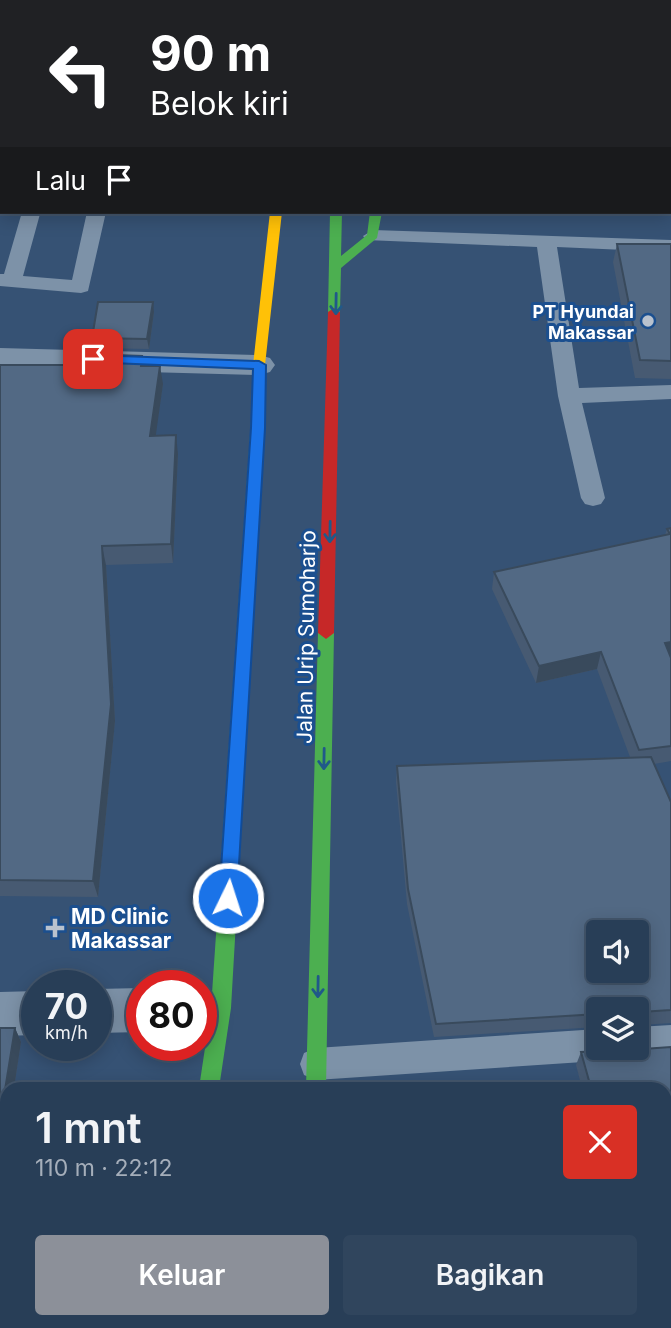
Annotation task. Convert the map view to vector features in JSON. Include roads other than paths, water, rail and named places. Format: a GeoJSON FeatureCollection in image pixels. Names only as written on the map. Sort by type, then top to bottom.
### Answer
{"type":"FeatureCollection","features":[{"type":"Feature","properties":{"kind":"highway"},"geometry":{"type":"LineString","coordinates":[[214,970],[258,428],[259,365],[276,214]]}},
{"type":"Feature","properties":{"kind":"highway","name":"Jalan Urip Sumoharjo"},"geometry":{"type":"LineString","coordinates":[[316,1076],[337,265],[336,214]]}},
{"type":"Feature","properties":{"kind":"highway"},"geometry":{"type":"LineString","coordinates":[[337,265],[373,236],[376,214]]}},
{"type":"Feature","properties":{"kind":"highway"},"geometry":{"type":"LineString","coordinates":[[257,235],[271,270]]}},
{"type":"Feature","properties":{"kind":"highway"},"geometry":{"type":"LineString","coordinates":[[209,1082],[210,1061]]}},
{"type":"Feature","properties":{"kind":"street"},"geometry":{"type":"LineString","coordinates":[[0,358],[259,365]]}},
{"type":"Feature","properties":{"kind":"street"},"geometry":{"type":"LineString","coordinates":[[0,1014],[21,1013]]}},
{"type":"Feature","properties":{"kind":"lane"},"geometry":{"type":"LineString","coordinates":[[30,214],[6,281],[81,287],[97,214]]}},
{"type":"Feature","properties":{"kind":"lane"},"geometry":{"type":"LineString","coordinates":[[373,236],[671,246]]}},
{"type":"Feature","properties":{"kind":"lane"},"geometry":{"type":"LineString","coordinates":[[546,242],[569,396],[593,498]]}},
{"type":"Feature","properties":{"kind":"lane"},"geometry":{"type":"LineString","coordinates":[[569,396],[671,392]]}},
{"type":"Feature","properties":{"kind":"lane"},"geometry":{"type":"LineString","coordinates":[[649,1042],[671,1041]]}},
{"type":"Feature","properties":{"kind":"lane"},"geometry":{"type":"LineString","coordinates":[[316,1076],[586,1046]]}},
{"type":"Feature","properties":{"kind":"place","name":"PT Hyundai Makassar"},"geometry":{"type":"Point","coordinates":[648,321]}},
{"type":"Feature","properties":{"kind":"place","name":"MD Clinic Makassar"},"geometry":{"type":"Point","coordinates":[55,928]}}]}
